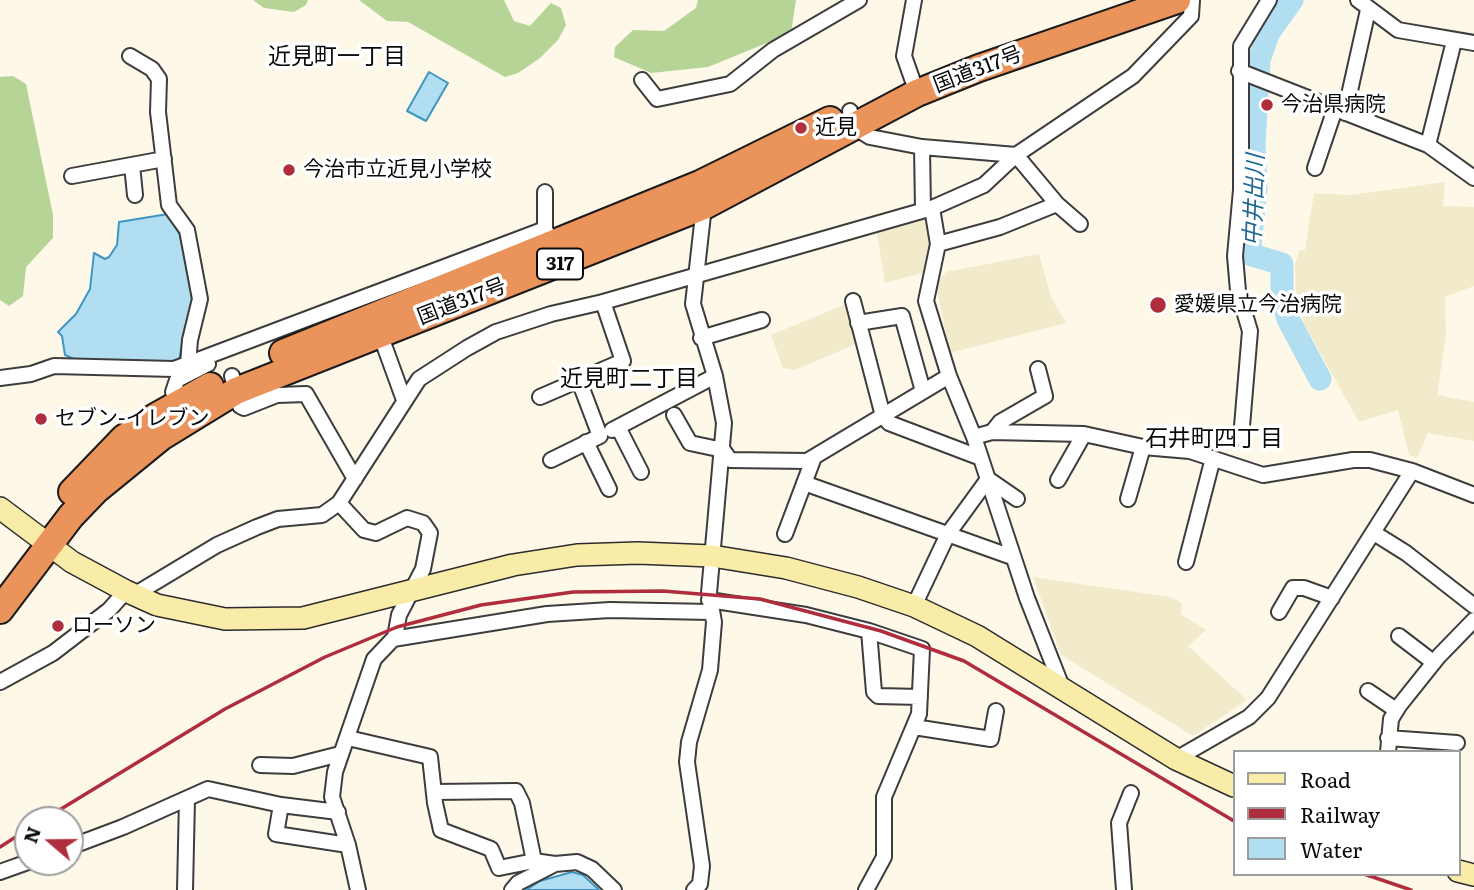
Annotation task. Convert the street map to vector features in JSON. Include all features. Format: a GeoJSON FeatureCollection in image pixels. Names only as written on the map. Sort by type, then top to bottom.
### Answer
{"type":"FeatureCollection","features":[{"type":"Feature","properties":{"kind":"highway","name":"国道317号"},"geometry":{"type":"LineString","coordinates":[[234,383],[380,334],[704,206],[852,119],[914,86],[1122,0]]}},
{"type":"Feature","properties":{"kind":"highway","name":"国道317号"},"geometry":{"type":"LineString","coordinates":[[914,86],[979,68],[1177,0]]}},
{"type":"Feature","properties":{"kind":"highway","name":"国道317号"},"geometry":{"type":"LineString","coordinates":[[0,584],[96,490],[184,410],[234,383],[548,236],[700,184],[852,119]]}},
{"type":"Feature","properties":{"kind":"highway","name":"国道317号"},"geometry":{"type":"LineString","coordinates":[[0,610],[43,541]]}},
{"type":"Feature","properties":{"kind":"street"},"geometry":{"type":"LineString","coordinates":[[642,80],[657,99],[730,85],[773,50],[859,0]]}},
{"type":"Feature","properties":{"kind":"street"},"geometry":{"type":"LineString","coordinates":[[914,0],[904,55],[914,86]]}},
{"type":"Feature","properties":{"kind":"street"},"geometry":{"type":"LineString","coordinates":[[0,682],[53,653],[130,593],[217,545],[278,519],[322,515],[339,503],[419,379],[496,332],[551,314],[603,302],[695,273],[927,209],[984,185],[1016,155],[1133,76],[1191,16],[1192,0]]}},
{"type":"Feature","properties":{"kind":"street"},"geometry":{"type":"LineString","coordinates":[[1241,438],[1250,331],[1238,291],[1235,256],[1241,190],[1241,46],[1269,0]]}},
{"type":"Feature","properties":{"kind":"street"},"geometry":{"type":"LineString","coordinates":[[1315,168],[1340,111],[1363,5],[1398,30],[1474,43]]}},
{"type":"Feature","properties":{"kind":"street"},"geometry":{"type":"LineString","coordinates":[[1428,145],[1454,41]]}},
{"type":"Feature","properties":{"kind":"street"},"geometry":{"type":"LineString","coordinates":[[130,56],[152,69],[159,79],[158,112],[169,205],[187,230],[200,299],[190,340],[188,364]]}},
{"type":"Feature","properties":{"kind":"street"},"geometry":{"type":"LineString","coordinates":[[1240,71],[1428,145],[1474,178]]}},
{"type":"Feature","properties":{"kind":"street"},"geometry":{"type":"LineString","coordinates":[[852,119],[870,137],[922,147],[1016,155],[1057,204],[1080,224]]}},
{"type":"Feature","properties":{"kind":"street"},"geometry":{"type":"LineString","coordinates":[[922,147],[927,209],[938,244],[926,301],[949,376],[974,437],[1027,598],[1062,687]]}},
{"type":"Feature","properties":{"kind":"street"},"geometry":{"type":"LineString","coordinates":[[72,176],[164,159]]}},
{"type":"Feature","properties":{"kind":"street"},"geometry":{"type":"LineString","coordinates":[[132,165],[135,195]]}},
{"type":"Feature","properties":{"kind":"street"},"geometry":{"type":"LineString","coordinates":[[0,379],[31,374],[54,366],[174,369],[548,236],[545,192]]}},
{"type":"Feature","properties":{"kind":"street"},"geometry":{"type":"LineString","coordinates":[[938,244],[1000,228],[1057,204]]}},
{"type":"Feature","properties":{"kind":"street"},"geometry":{"type":"LineString","coordinates":[[694,890],[700,884],[702,866],[687,762],[689,742],[710,670],[714,622],[710,606],[712,556],[724,424],[715,376],[701,338],[693,304],[695,273],[704,229],[704,206]]}},
{"type":"Feature","properties":{"kind":"street"},"geometry":{"type":"LineString","coordinates":[[853,301],[883,416],[889,423],[981,458]]}},
{"type":"Feature","properties":{"kind":"street"},"geometry":{"type":"LineString","coordinates":[[540,397],[578,377],[623,361],[603,302]]}},
{"type":"Feature","properties":{"kind":"street"},"geometry":{"type":"LineString","coordinates":[[858,323],[902,317],[923,391]]}},
{"type":"Feature","properties":{"kind":"street"},"geometry":{"type":"LineString","coordinates":[[701,338],[762,320]]}},
{"type":"Feature","properties":{"kind":"street"},"geometry":{"type":"LineString","coordinates":[[380,334],[404,400]]}},
{"type":"Feature","properties":{"kind":"street"},"geometry":{"type":"LineString","coordinates":[[184,410],[173,393],[177,380],[249,341]]}},
{"type":"Feature","properties":{"kind":"street"},"geometry":{"type":"LineString","coordinates":[[992,432],[1000,422],[1045,396],[1038,369]]}},
{"type":"Feature","properties":{"kind":"street"},"geometry":{"type":"LineString","coordinates":[[551,460],[715,376]]}},
{"type":"Feature","properties":{"kind":"street"},"geometry":{"type":"LineString","coordinates":[[674,415],[690,443],[723,450],[730,460],[775,463],[807,461],[949,376]]}},
{"type":"Feature","properties":{"kind":"street"},"geometry":{"type":"LineString","coordinates":[[578,377],[609,489]]}},
{"type":"Feature","properties":{"kind":"street"},"geometry":{"type":"LineString","coordinates":[[234,383],[240,406],[244,408],[277,395],[306,394],[355,479]]}},
{"type":"Feature","properties":{"kind":"street"},"geometry":{"type":"LineString","coordinates":[[618,426],[641,472]]}},
{"type":"Feature","properties":{"kind":"street"},"geometry":{"type":"LineString","coordinates":[[974,437],[992,432],[1084,434],[1143,447],[1190,451],[1263,475],[1353,460],[1370,460],[1412,471],[1474,495]]}},
{"type":"Feature","properties":{"kind":"street"},"geometry":{"type":"LineString","coordinates":[[1058,480],[1084,434]]}},
{"type":"Feature","properties":{"kind":"street"},"geometry":{"type":"LineString","coordinates":[[1128,499],[1143,447]]}},
{"type":"Feature","properties":{"kind":"street"},"geometry":{"type":"LineString","coordinates":[[785,534],[814,457]]}},
{"type":"Feature","properties":{"kind":"street"},"geometry":{"type":"LineString","coordinates":[[1186,562],[1213,458]]}},
{"type":"Feature","properties":{"kind":"street"},"geometry":{"type":"LineString","coordinates":[[1176,759],[1249,717],[1268,698],[1412,471]]}},
{"type":"Feature","properties":{"kind":"street"},"geometry":{"type":"LineString","coordinates":[[988,479],[1017,499]]}},
{"type":"Feature","properties":{"kind":"street"},"geometry":{"type":"LineString","coordinates":[[914,606],[948,534],[988,479]]}},
{"type":"Feature","properties":{"kind":"street"},"geometry":{"type":"LineString","coordinates":[[804,483],[1009,556]]}},
{"type":"Feature","properties":{"kind":"street"},"geometry":{"type":"LineString","coordinates":[[339,503],[364,530],[376,533],[407,517],[423,523],[430,533],[423,569],[399,615],[393,639],[374,659],[348,738],[340,754],[332,797],[348,845],[358,890]]}},
{"type":"Feature","properties":{"kind":"street"},"geometry":{"type":"LineString","coordinates":[[0,508],[43,541],[130,593],[181,612],[253,621],[303,618],[513,565],[577,555],[638,553],[712,556],[786,568],[858,587],[914,606],[977,636],[1176,759],[1232,785]]}},
{"type":"Feature","properties":{"kind":"street"},"geometry":{"type":"LineString","coordinates":[[1374,534],[1406,553],[1474,606]]}},
{"type":"Feature","properties":{"kind":"street"},"geometry":{"type":"LineString","coordinates":[[1279,612],[1293,588],[1304,588],[1332,598]]}},
{"type":"Feature","properties":{"kind":"street"},"geometry":{"type":"LineString","coordinates":[[393,639],[547,614],[710,606],[806,615],[869,631],[922,649],[919,714],[884,797],[884,857],[866,890]]}},
{"type":"Feature","properties":{"kind":"street"},"geometry":{"type":"LineString","coordinates":[[1457,743],[1388,745],[1396,710],[1433,662],[1474,620]]}},
{"type":"Feature","properties":{"kind":"street"},"geometry":{"type":"LineString","coordinates":[[869,631],[874,692],[878,696],[920,697]]}},
{"type":"Feature","properties":{"kind":"street"},"geometry":{"type":"LineString","coordinates":[[1399,636],[1433,662]]}},
{"type":"Feature","properties":{"kind":"street"},"geometry":{"type":"LineString","coordinates":[[1368,691],[1396,710]]}},
{"type":"Feature","properties":{"kind":"street"},"geometry":{"type":"LineString","coordinates":[[914,727],[991,739],[996,711]]}},
{"type":"Feature","properties":{"kind":"street"},"geometry":{"type":"LineString","coordinates":[[348,738],[430,757],[442,830],[491,849],[499,868],[534,861],[555,864],[577,862],[614,890]]}},
{"type":"Feature","properties":{"kind":"street"},"geometry":{"type":"LineString","coordinates":[[260,765],[293,766],[340,754]]}},
{"type":"Feature","properties":{"kind":"street"},"geometry":{"type":"LineString","coordinates":[[84,841],[208,789],[281,805],[338,812]]}},
{"type":"Feature","properties":{"kind":"street"},"geometry":{"type":"LineString","coordinates":[[434,792],[516,792],[523,803],[534,861]]}},
{"type":"Feature","properties":{"kind":"street"},"geometry":{"type":"LineString","coordinates":[[1124,890],[1119,823],[1131,793]]}},
{"type":"Feature","properties":{"kind":"street"},"geometry":{"type":"LineString","coordinates":[[185,890],[187,799]]}},
{"type":"Feature","properties":{"kind":"street"},"geometry":{"type":"LineString","coordinates":[[281,805],[276,834],[348,845]]}},
{"type":"Feature","properties":{"kind":"street"},"geometry":{"type":"LineString","coordinates":[[512,890],[518,883],[555,864]]}},
{"type":"Feature","properties":{"kind":"shaded area"},"geometry":{"type":"Polygon","coordinates":[[[1445,182],[1443,206],[1474,207],[1474,286],[1445,297],[1446,335],[1437,395],[1474,402],[1474,441],[1428,433],[1417,458],[1409,455],[1398,410],[1359,422],[1304,324],[1296,294],[1295,265],[1299,250],[1305,250],[1314,193],[1351,195],[1445,182]]]}},
{"type":"Feature","properties":{"kind":"shaded area"},"geometry":{"type":"Polygon","coordinates":[[[929,212],[935,245],[926,272],[885,283],[876,228],[929,212]]]}},
{"type":"Feature","properties":{"kind":"shaded area"},"geometry":{"type":"Polygon","coordinates":[[[1039,254],[1051,297],[1066,323],[950,353],[936,285],[946,272],[1039,254]]]}},
{"type":"Feature","properties":{"kind":"shaded area"},"geometry":{"type":"Polygon","coordinates":[[[846,304],[856,344],[795,370],[783,368],[771,335],[846,304]]]}},
{"type":"Feature","properties":{"kind":"shaded area"},"geometry":{"type":"Polygon","coordinates":[[[1033,577],[1170,597],[1182,603],[1181,614],[1206,630],[1188,646],[1247,700],[1193,736],[1061,655],[1033,577]]]}},
{"type":"Feature","properties":{"kind":"green space"},"geometry":{"type":"Polygon","coordinates":[[[253,0],[308,0],[306,5],[294,12],[264,8],[253,0]]]}},
{"type":"Feature","properties":{"kind":"green space"},"geometry":{"type":"Polygon","coordinates":[[[359,0],[504,0],[514,21],[530,26],[551,3],[561,8],[566,25],[558,40],[540,58],[518,73],[505,77],[408,22],[387,21],[359,0]]]}},
{"type":"Feature","properties":{"kind":"green space"},"geometry":{"type":"Polygon","coordinates":[[[698,0],[796,0],[791,33],[708,67],[651,73],[614,57],[615,47],[633,30],[664,31],[696,8],[698,0]]]}},
{"type":"Feature","properties":{"kind":"green space"},"geometry":{"type":"Polygon","coordinates":[[[13,76],[26,84],[53,215],[53,238],[26,267],[23,296],[9,306],[0,300],[0,77],[13,76]]]}},
{"type":"Feature","properties":{"kind":"water"},"geometry":{"type":"Polygon","coordinates":[[[429,72],[448,83],[426,121],[407,111],[429,72]]]}},
{"type":"Feature","properties":{"kind":"water"},"geometry":{"type":"Polygon","coordinates":[[[168,214],[180,235],[191,288],[192,305],[179,362],[78,361],[65,355],[62,336],[58,332],[76,314],[90,289],[94,253],[105,259],[109,257],[117,245],[119,222],[168,214]]]}},
{"type":"Feature","properties":{"kind":"water"},"geometry":{"type":"Polygon","coordinates":[[[572,872],[583,875],[599,890],[526,890],[540,881],[572,872]]]}},
{"type":"Feature","properties":{"kind":"waterway","name":"中井出川"},"geometry":{"type":"LineString","coordinates":[[1292,0],[1269,32],[1259,60],[1254,144],[1256,188],[1249,254],[1282,264],[1282,296],[1288,319],[1320,379]]}},
{"type":"Feature","properties":{"kind":"railway"},"geometry":{"type":"LineString","coordinates":[[66,806],[225,709],[325,657],[397,627],[481,605],[573,592],[663,591],[760,599],[881,631],[964,661],[1232,820]]}},
{"type":"Feature","properties":{"kind":"railway"},"geometry":{"type":"LineString","coordinates":[[0,847],[14,838]]}},
{"type":"Feature","properties":{"kind":"railway"},"geometry":{"type":"LineString","coordinates":[[1370,876],[1411,890]]}},
{"type":"Feature","properties":{"kind":"place","name":"今治県病院"},"geometry":{"type":"Point","coordinates":[1267,105]}},
{"type":"Feature","properties":{"kind":"place","name":"近見"},"geometry":{"type":"Point","coordinates":[801,128]}},
{"type":"Feature","properties":{"kind":"place","name":"今治市立近見小学校"},"geometry":{"type":"Point","coordinates":[289,170]}},
{"type":"Feature","properties":{"kind":"place","name":"愛媛県立今治病院"},"geometry":{"type":"Point","coordinates":[1158,305]}},
{"type":"Feature","properties":{"kind":"place","name":"セブン-イレブン"},"geometry":{"type":"Point","coordinates":[41,419]}},
{"type":"Feature","properties":{"kind":"place","name":"ローソン"},"geometry":{"type":"Point","coordinates":[58,626]}},
{"type":"Feature","properties":{"kind":"district","name":"近見町一丁目"},"geometry":{"type":"Point","coordinates":[337,57]}},
{"type":"Feature","properties":{"kind":"district","name":"近見町二丁目"},"geometry":{"type":"Point","coordinates":[629,379]}},
{"type":"Feature","properties":{"kind":"district","name":"石井町四丁目"},"geometry":{"type":"Point","coordinates":[1214,439]}}]}
